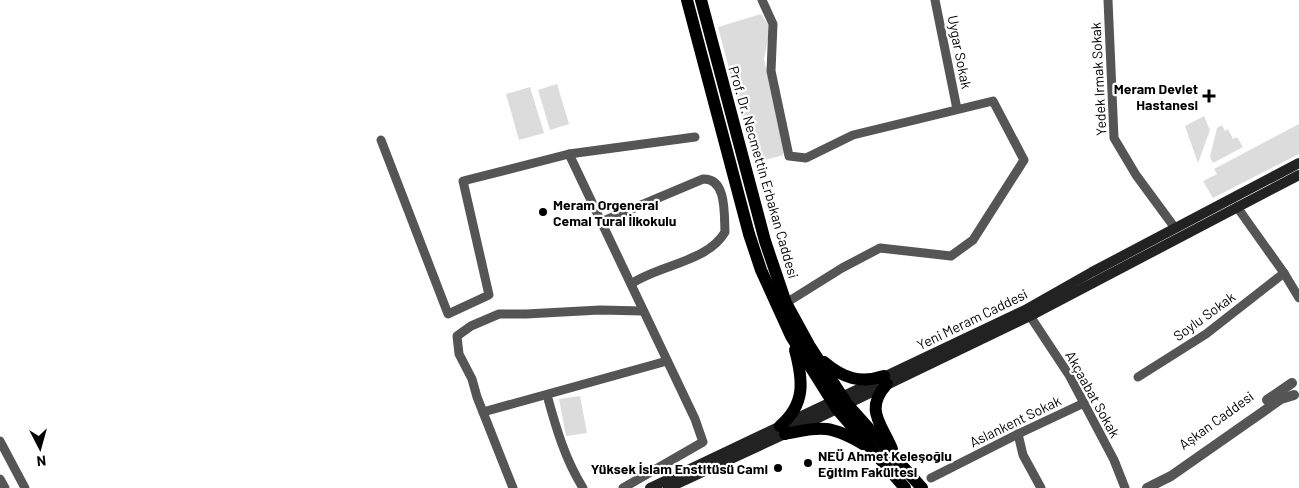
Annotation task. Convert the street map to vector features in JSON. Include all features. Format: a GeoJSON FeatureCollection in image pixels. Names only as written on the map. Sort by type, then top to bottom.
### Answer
{"type":"FeatureCollection","features":[{"type":"Feature","properties":{"kind":"main road","name":"Prof. Dr. Necmettin Erbakan Caddesi"},"geometry":{"type":"LineString","coordinates":[[687,0],[751,242],[776,305],[791,336],[873,450],[905,488]]}},
{"type":"Feature","properties":{"kind":"main road","name":"Prof. Dr. Necmettin Erbakan Caddesi"},"geometry":{"type":"LineString","coordinates":[[702,0],[765,241],[786,302],[817,356],[839,402],[896,458],[927,483]]}},
{"type":"Feature","properties":{"kind":"main road","name":"Yeni Meram Caddesi"},"geometry":{"type":"LineString","coordinates":[[668,488],[1024,310],[1299,162]]}},
{"type":"Feature","properties":{"kind":"main road","name":"Yeni Meram Caddesi"},"geometry":{"type":"LineString","coordinates":[[885,380],[1030,316],[1299,175]]}},
{"type":"Feature","properties":{"kind":"main road"},"geometry":{"type":"LineString","coordinates":[[782,430],[795,408],[802,386],[801,374],[791,336]]}},
{"type":"Feature","properties":{"kind":"main road"},"geometry":{"type":"LineString","coordinates":[[817,356],[848,378],[885,380],[876,398],[876,412],[896,458]]}},
{"type":"Feature","properties":{"kind":"main road"},"geometry":{"type":"LineString","coordinates":[[782,430],[828,428],[851,436],[873,450]]}},
{"type":"Feature","properties":{"kind":"main road","name":"Yeni Meram Caddesi"},"geometry":{"type":"LineString","coordinates":[[650,488],[782,430]]}},
{"type":"Feature","properties":{"kind":"street"},"geometry":{"type":"LineString","coordinates":[[762,0],[773,24],[770,71],[788,156],[806,158],[853,135],[993,101],[1024,160],[973,240],[951,256],[880,248],[842,268],[786,302]]}},
{"type":"Feature","properties":{"kind":"street","name":"Uygar Sokak"},"geometry":{"type":"LineString","coordinates":[[935,0],[957,110]]}},
{"type":"Feature","properties":{"kind":"street","name":"Yedek Irmak Sokak"},"geometry":{"type":"LineString","coordinates":[[1108,0],[1114,138],[1136,175],[1175,228]]}},
{"type":"Feature","properties":{"kind":"street"},"geometry":{"type":"LineString","coordinates":[[381,140],[448,314],[489,295],[463,181],[569,154],[695,137]]}},
{"type":"Feature","properties":{"kind":"street"},"geometry":{"type":"LineString","coordinates":[[569,154],[695,419],[703,442],[623,488]]}},
{"type":"Feature","properties":{"kind":"street"},"geometry":{"type":"LineString","coordinates":[[601,222],[703,179],[716,182],[720,188],[725,232],[722,237],[712,247],[696,256],[641,277],[631,284]]}},
{"type":"Feature","properties":{"kind":"street"},"geometry":{"type":"LineString","coordinates":[[1236,207],[1284,273],[1299,298]]}},
{"type":"Feature","properties":{"kind":"street","name":"Soylu Sokak"},"geometry":{"type":"LineString","coordinates":[[1138,377],[1206,334],[1284,273]]}},
{"type":"Feature","properties":{"kind":"street"},"geometry":{"type":"LineString","coordinates":[[513,488],[472,379],[459,354],[456,336],[471,326],[499,314],[600,310],[643,311]]}},
{"type":"Feature","properties":{"kind":"street","name":"Akçaabat Sokak"},"geometry":{"type":"LineString","coordinates":[[1030,316],[1069,375],[1114,460],[1125,488]]}},
{"type":"Feature","properties":{"kind":"street"},"geometry":{"type":"LineString","coordinates":[[483,412],[667,361]]}},
{"type":"Feature","properties":{"kind":"street"},"geometry":{"type":"LineString","coordinates":[[1295,380],[1291,390],[1297,397]]}},
{"type":"Feature","properties":{"kind":"street","name":"Aşkan Caddesi"},"geometry":{"type":"LineString","coordinates":[[1158,481],[1167,472],[1295,380]]}},
{"type":"Feature","properties":{"kind":"street"},"geometry":{"type":"LineString","coordinates":[[547,395],[557,434],[572,470],[583,488]]}},
{"type":"Feature","properties":{"kind":"street","name":"Aşkan Caddesi"},"geometry":{"type":"LineString","coordinates":[[1147,488],[1171,476],[1280,399],[1297,397]]}},
{"type":"Feature","properties":{"kind":"street","name":"Aslankent Sokak"},"geometry":{"type":"LineString","coordinates":[[927,483],[1018,434],[1084,403]]}},
{"type":"Feature","properties":{"kind":"street"},"geometry":{"type":"LineString","coordinates":[[1018,434],[1023,455],[1041,488]]}},
{"type":"Feature","properties":{"kind":"street"},"geometry":{"type":"LineString","coordinates":[[0,441],[25,488]]}},
{"type":"Feature","properties":{"kind":"street"},"geometry":{"type":"LineString","coordinates":[[0,479],[5,488]]}},
{"type":"Feature","properties":{"kind":"shaded area"},"geometry":{"type":"Polygon","coordinates":[[[761,14],[768,24],[769,33],[764,59],[784,151],[783,155],[763,159],[752,155],[718,27],[761,14]]]}},
{"type":"Feature","properties":{"kind":"shaded area"},"geometry":{"type":"Polygon","coordinates":[[[557,84],[569,124],[550,130],[538,90],[557,84]]]}},
{"type":"Feature","properties":{"kind":"shaded area"},"geometry":{"type":"Polygon","coordinates":[[[530,87],[544,133],[519,140],[506,94],[530,87]]]}},
{"type":"Feature","properties":{"kind":"shaded area"},"geometry":{"type":"Polygon","coordinates":[[[1204,116],[1210,130],[1198,163],[1185,126],[1204,116]]]}},
{"type":"Feature","properties":{"kind":"shaded area"},"geometry":{"type":"Polygon","coordinates":[[[1299,124],[1299,154],[1213,198],[1203,181],[1217,174],[1214,169],[1299,124]]]}},
{"type":"Feature","properties":{"kind":"shaded area"},"geometry":{"type":"Polygon","coordinates":[[[1222,125],[1225,131],[1228,129],[1233,139],[1237,137],[1243,147],[1213,163],[1210,157],[1217,128],[1222,125]]]}},
{"type":"Feature","properties":{"kind":"shaded area"},"geometry":{"type":"Polygon","coordinates":[[[580,396],[587,433],[566,436],[559,399],[580,396]]]}},
{"type":"Feature","properties":{"kind":"place","name":"Meram Devlet Hastanesi"},"geometry":{"type":"Point","coordinates":[1209,96]}},
{"type":"Feature","properties":{"kind":"place","name":"Meram Orgeneral Cemal Tural İlkokulu"},"geometry":{"type":"Point","coordinates":[543,212]}},
{"type":"Feature","properties":{"kind":"place","name":"NEÜ Ahmet Keleşoğlu Eğitim Fakültesi"},"geometry":{"type":"Point","coordinates":[808,463]}},
{"type":"Feature","properties":{"kind":"place","name":"Yüksek İslam Enstitüsü Cami"},"geometry":{"type":"Point","coordinates":[778,468]}}]}
